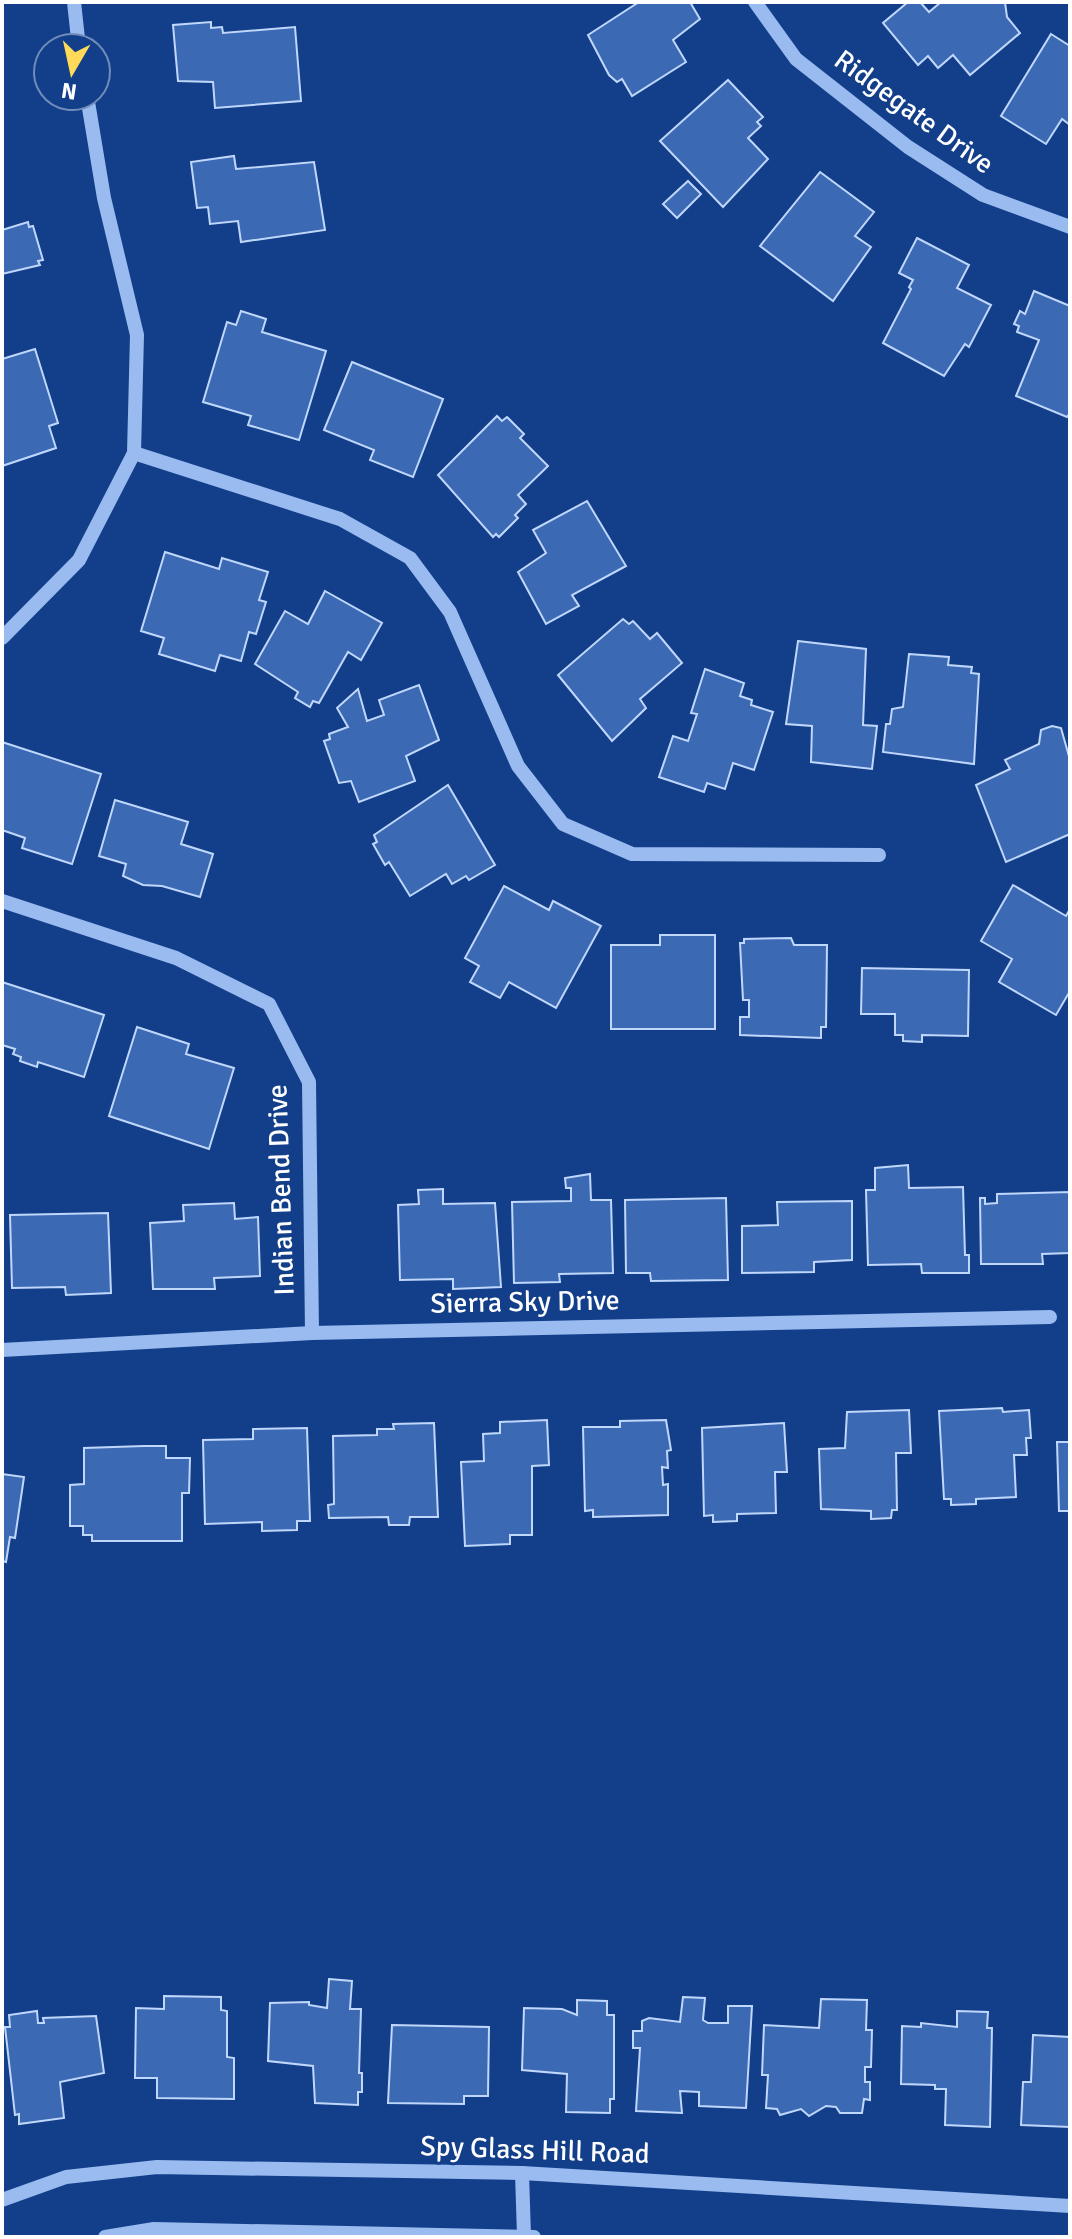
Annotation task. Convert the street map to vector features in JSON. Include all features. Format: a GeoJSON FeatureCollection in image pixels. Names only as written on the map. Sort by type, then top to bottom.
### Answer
{"type":"FeatureCollection","features":[{"type":"Feature","properties":{"kind":"street"},"geometry":{"type":"LineString","coordinates":[[74,2],[77,32]]}},
{"type":"Feature","properties":{"kind":"street","name":"Ridgegate Drive"},"geometry":{"type":"LineString","coordinates":[[755,2],[796,59],[908,147],[983,195],[1070,227]]}},
{"type":"Feature","properties":{"kind":"street"},"geometry":{"type":"LineString","coordinates":[[2,638],[79,560],[134,453],[137,335],[104,198],[90,112]]}},
{"type":"Feature","properties":{"kind":"street"},"geometry":{"type":"LineString","coordinates":[[134,453],[340,519],[410,558],[450,612],[518,766],[563,824],[632,854],[879,855]]}},
{"type":"Feature","properties":{"kind":"street","name":"Indian Bend Drive"},"geometry":{"type":"LineString","coordinates":[[2,901],[176,958],[269,1004],[309,1082],[312,1333]]}},
{"type":"Feature","properties":{"kind":"street","name":"Sierra Sky Drive"},"geometry":{"type":"LineString","coordinates":[[2,1350],[312,1333],[1050,1317]]}},
{"type":"Feature","properties":{"kind":"street","name":"Spy Glass Hill Road"},"geometry":{"type":"LineString","coordinates":[[2,2200],[66,2177],[157,2167],[522,2173],[1070,2206]]}},
{"type":"Feature","properties":{"kind":"street"},"geometry":{"type":"LineString","coordinates":[[522,2173],[524,2236]]}},
{"type":"Feature","properties":{"kind":"street"},"geometry":{"type":"LineString","coordinates":[[105,2237],[154,2229],[534,2237]]}},
{"type":"Feature","properties":{"kind":"building"},"geometry":{"type":"Polygon","coordinates":[[[639,2],[690,2],[700,19],[673,40],[686,62],[632,96],[622,79],[617,82],[609,75],[588,35],[639,2]]]}},
{"type":"Feature","properties":{"kind":"building"},"geometry":{"type":"Polygon","coordinates":[[[908,2],[920,2],[929,12],[941,2],[1005,2],[1007,17],[1020,33],[970,75],[953,55],[938,68],[928,56],[918,65],[883,23],[908,2]]]}},
{"type":"Feature","properties":{"kind":"building"},"geometry":{"type":"Polygon","coordinates":[[[211,22],[211,28],[222,27],[223,33],[295,27],[301,101],[215,108],[213,82],[178,81],[173,25],[211,22]]]}},
{"type":"Feature","properties":{"kind":"building"},"geometry":{"type":"Polygon","coordinates":[[[1051,34],[1070,46],[1070,125],[1062,119],[1046,144],[1001,116],[1051,34]]]}},
{"type":"Feature","properties":{"kind":"building"},"geometry":{"type":"Polygon","coordinates":[[[728,80],[763,117],[757,122],[761,126],[748,138],[768,159],[723,207],[660,141],[728,80]]]}},
{"type":"Feature","properties":{"kind":"building"},"geometry":{"type":"Polygon","coordinates":[[[234,156],[236,169],[314,162],[325,230],[241,242],[238,221],[210,224],[208,207],[197,208],[191,162],[234,156]]]}},
{"type":"Feature","properties":{"kind":"building"},"geometry":{"type":"Polygon","coordinates":[[[820,172],[874,212],[855,236],[871,247],[833,301],[760,246],[820,172]]]}},
{"type":"Feature","properties":{"kind":"building"},"geometry":{"type":"Polygon","coordinates":[[[688,181],[701,194],[677,218],[663,204],[688,181]]]}},
{"type":"Feature","properties":{"kind":"building"},"geometry":{"type":"Polygon","coordinates":[[[28,222],[29,227],[33,226],[43,260],[38,261],[40,265],[2,274],[2,230],[28,222]]]}},
{"type":"Feature","properties":{"kind":"building"},"geometry":{"type":"Polygon","coordinates":[[[917,238],[969,265],[957,288],[991,305],[969,347],[965,344],[944,376],[883,343],[911,289],[913,280],[899,273],[917,238]]]}},
{"type":"Feature","properties":{"kind":"building"},"geometry":{"type":"Polygon","coordinates":[[[1034,291],[1070,306],[1070,413],[1067,417],[1016,396],[1039,340],[1017,332],[1019,326],[1014,324],[1020,311],[1025,314],[1034,291]]]}},
{"type":"Feature","properties":{"kind":"building"},"geometry":{"type":"Polygon","coordinates":[[[241,311],[266,319],[262,332],[326,351],[299,440],[248,425],[251,416],[203,402],[227,322],[236,325],[241,311]]]}},
{"type":"Feature","properties":{"kind":"building"},"geometry":{"type":"Polygon","coordinates":[[[35,349],[58,423],[49,426],[56,448],[2,466],[2,359],[35,349]]]}},
{"type":"Feature","properties":{"kind":"building"},"geometry":{"type":"Polygon","coordinates":[[[352,362],[443,399],[413,477],[370,460],[374,450],[324,430],[352,362]]]}},
{"type":"Feature","properties":{"kind":"building"},"geometry":{"type":"Polygon","coordinates":[[[497,416],[502,421],[507,417],[524,434],[520,438],[548,466],[518,495],[526,504],[515,515],[518,518],[499,537],[496,534],[493,537],[438,475],[497,416]]]}},
{"type":"Feature","properties":{"kind":"building"},"geometry":{"type":"Polygon","coordinates":[[[587,501],[626,566],[572,595],[579,606],[546,624],[518,572],[546,553],[533,530],[587,501]]]}},
{"type":"Feature","properties":{"kind":"building"},"geometry":{"type":"Polygon","coordinates":[[[165,552],[219,569],[222,558],[268,572],[259,600],[266,602],[256,634],[249,632],[241,661],[220,655],[215,671],[159,654],[164,638],[141,631],[165,552]]]}},
{"type":"Feature","properties":{"kind":"building"},"geometry":{"type":"Polygon","coordinates":[[[325,591],[382,623],[361,660],[348,652],[319,703],[313,701],[310,707],[295,698],[298,692],[255,664],[285,611],[308,624],[325,591]]]}},
{"type":"Feature","properties":{"kind":"building"},"geometry":{"type":"Polygon","coordinates":[[[623,619],[629,624],[633,621],[650,639],[657,633],[682,663],[640,699],[646,708],[612,741],[558,675],[623,619]]]}},
{"type":"Feature","properties":{"kind":"building"},"geometry":{"type":"Polygon","coordinates":[[[798,641],[866,649],[863,725],[877,726],[872,769],[811,762],[812,726],[786,724],[798,641]]]}},
{"type":"Feature","properties":{"kind":"building"},"geometry":{"type":"Polygon","coordinates":[[[909,654],[949,657],[948,665],[972,667],[971,673],[979,674],[974,764],[883,752],[886,724],[890,724],[892,709],[903,707],[909,654]]]}},
{"type":"Feature","properties":{"kind":"building"},"geometry":{"type":"Polygon","coordinates":[[[705,669],[744,683],[740,696],[752,700],[751,705],[773,712],[754,770],[733,763],[725,789],[707,783],[704,792],[659,777],[673,736],[688,741],[697,714],[691,713],[705,669]]]}},
{"type":"Feature","properties":{"kind":"building"},"geometry":{"type":"Polygon","coordinates":[[[419,685],[439,740],[406,756],[415,781],[359,802],[351,781],[339,783],[324,741],[330,739],[329,734],[348,727],[337,708],[358,689],[367,721],[384,715],[379,700],[419,685]]]}},
{"type":"Feature","properties":{"kind":"building"},"geometry":{"type":"Polygon","coordinates":[[[1052,726],[1061,728],[1070,760],[1070,834],[1006,862],[976,785],[1010,769],[1005,760],[1039,744],[1041,730],[1052,726]]]}},
{"type":"Feature","properties":{"kind":"building"},"geometry":{"type":"Polygon","coordinates":[[[2,742],[101,774],[72,864],[22,848],[25,838],[2,830],[2,742]]]}},
{"type":"Feature","properties":{"kind":"building"},"geometry":{"type":"Polygon","coordinates":[[[448,785],[495,865],[469,880],[466,876],[452,884],[446,874],[410,896],[389,862],[385,865],[373,844],[377,842],[374,835],[448,785]]]}},
{"type":"Feature","properties":{"kind":"building"},"geometry":{"type":"Polygon","coordinates":[[[115,800],[188,822],[181,844],[213,854],[200,897],[162,886],[143,885],[123,876],[126,864],[99,856],[115,800]]]}},
{"type":"Feature","properties":{"kind":"building"},"geometry":{"type":"Polygon","coordinates":[[[1013,885],[1066,916],[1070,909],[1070,991],[1056,1015],[999,982],[1012,959],[981,941],[1013,885]]]}},
{"type":"Feature","properties":{"kind":"building"},"geometry":{"type":"Polygon","coordinates":[[[504,886],[549,910],[553,901],[601,926],[556,1008],[509,982],[500,998],[470,982],[479,966],[465,958],[504,886]]]}},
{"type":"Feature","properties":{"kind":"building"},"geometry":{"type":"Polygon","coordinates":[[[660,935],[715,935],[715,1029],[611,1029],[611,945],[660,945],[660,935]]]}},
{"type":"Feature","properties":{"kind":"building"},"geometry":{"type":"Polygon","coordinates":[[[791,938],[794,945],[827,945],[826,1027],[821,1027],[821,1038],[740,1035],[740,1017],[749,1017],[749,1000],[743,1000],[740,943],[744,943],[744,939],[791,938]]]}},
{"type":"Feature","properties":{"kind":"building"},"geometry":{"type":"Polygon","coordinates":[[[862,968],[969,970],[968,1036],[922,1035],[922,1042],[903,1041],[903,1035],[895,1035],[895,1014],[861,1014],[862,968]]]}},
{"type":"Feature","properties":{"kind":"building"},"geometry":{"type":"Polygon","coordinates":[[[2,982],[104,1015],[84,1077],[38,1062],[37,1067],[20,1061],[21,1057],[13,1054],[15,1049],[2,1045],[2,982]]]}},
{"type":"Feature","properties":{"kind":"building"},"geometry":{"type":"Polygon","coordinates":[[[137,1027],[189,1044],[186,1054],[234,1068],[209,1149],[109,1116],[137,1027]]]}},
{"type":"Feature","properties":{"kind":"building"},"geometry":{"type":"Polygon","coordinates":[[[908,1165],[909,1188],[963,1187],[965,1255],[969,1255],[969,1273],[922,1273],[921,1264],[868,1265],[866,1190],[875,1190],[875,1168],[908,1165]]]}},
{"type":"Feature","properties":{"kind":"building"},"geometry":{"type":"Polygon","coordinates":[[[590,1174],[591,1200],[611,1200],[613,1273],[559,1274],[560,1282],[514,1283],[512,1202],[571,1201],[571,1188],[566,1188],[565,1178],[590,1174]]]}},
{"type":"Feature","properties":{"kind":"building"},"geometry":{"type":"Polygon","coordinates":[[[443,1189],[443,1204],[495,1203],[501,1287],[453,1289],[453,1279],[400,1280],[398,1205],[419,1204],[418,1190],[443,1189]]]}},
{"type":"Feature","properties":{"kind":"building"},"geometry":{"type":"Polygon","coordinates":[[[1070,1192],[1070,1253],[1042,1254],[1043,1264],[981,1264],[980,1198],[985,1198],[985,1204],[997,1203],[997,1194],[1070,1192]]]}},
{"type":"Feature","properties":{"kind":"building"},"geometry":{"type":"Polygon","coordinates":[[[726,1198],[728,1280],[651,1281],[650,1273],[626,1273],[625,1200],[726,1198]]]}},
{"type":"Feature","properties":{"kind":"building"},"geometry":{"type":"Polygon","coordinates":[[[852,1201],[852,1260],[814,1262],[814,1272],[742,1273],[742,1226],[778,1225],[777,1202],[852,1201]]]}},
{"type":"Feature","properties":{"kind":"building"},"geometry":{"type":"Polygon","coordinates":[[[234,1203],[235,1219],[258,1217],[260,1276],[214,1278],[215,1289],[153,1289],[150,1223],[184,1221],[183,1205],[234,1203]]]}},
{"type":"Feature","properties":{"kind":"building"},"geometry":{"type":"Polygon","coordinates":[[[108,1213],[111,1293],[66,1295],[65,1287],[12,1288],[10,1215],[108,1213]]]}},
{"type":"Feature","properties":{"kind":"building"},"geometry":{"type":"Polygon","coordinates":[[[1002,1408],[1003,1412],[1029,1410],[1031,1438],[1026,1438],[1027,1455],[1014,1455],[1016,1497],[976,1499],[976,1504],[951,1505],[951,1499],[944,1499],[939,1411],[1002,1408]]]}},
{"type":"Feature","properties":{"kind":"building"},"geometry":{"type":"Polygon","coordinates":[[[909,1410],[911,1453],[896,1453],[897,1510],[892,1510],[891,1518],[871,1519],[871,1511],[821,1509],[819,1449],[845,1448],[847,1412],[909,1410]]]}},
{"type":"Feature","properties":{"kind":"building"},"geometry":{"type":"Polygon","coordinates":[[[547,1420],[549,1465],[532,1466],[532,1535],[510,1535],[510,1544],[465,1546],[461,1462],[484,1461],[483,1434],[500,1433],[500,1422],[547,1420]]]}},
{"type":"Feature","properties":{"kind":"building"},"geometry":{"type":"Polygon","coordinates":[[[666,1420],[671,1450],[667,1451],[668,1468],[662,1467],[663,1485],[668,1484],[668,1515],[593,1517],[593,1510],[585,1511],[583,1427],[620,1427],[620,1421],[666,1420]]]}},
{"type":"Feature","properties":{"kind":"building"},"geometry":{"type":"Polygon","coordinates":[[[434,1423],[438,1517],[410,1517],[409,1525],[389,1525],[388,1517],[329,1518],[328,1505],[334,1504],[333,1436],[377,1435],[377,1429],[394,1429],[393,1424],[434,1423]]]}},
{"type":"Feature","properties":{"kind":"building"},"geometry":{"type":"Polygon","coordinates":[[[784,1423],[787,1472],[775,1472],[776,1513],[737,1514],[737,1521],[713,1522],[713,1515],[704,1516],[702,1428],[784,1423]]]}},
{"type":"Feature","properties":{"kind":"building"},"geometry":{"type":"Polygon","coordinates":[[[307,1428],[310,1521],[297,1521],[297,1530],[262,1531],[262,1522],[205,1524],[203,1440],[253,1439],[253,1429],[307,1428]]]}},
{"type":"Feature","properties":{"kind":"building"},"geometry":{"type":"Polygon","coordinates":[[[1057,1442],[1070,1442],[1070,1511],[1059,1511],[1057,1442]]]}},
{"type":"Feature","properties":{"kind":"building"},"geometry":{"type":"Polygon","coordinates":[[[166,1446],[166,1458],[190,1458],[189,1493],[182,1493],[182,1541],[92,1541],[92,1535],[83,1535],[83,1526],[70,1526],[70,1485],[84,1484],[84,1448],[166,1446]]]}},
{"type":"Feature","properties":{"kind":"building"},"geometry":{"type":"Polygon","coordinates":[[[2,1474],[24,1477],[15,1538],[10,1537],[6,1562],[2,1561],[2,1474]]]}},
{"type":"Feature","properties":{"kind":"building"},"geometry":{"type":"Polygon","coordinates":[[[329,1979],[352,1981],[350,2009],[361,2009],[359,2073],[362,2073],[362,2092],[358,2092],[358,2105],[315,2103],[313,2066],[268,2061],[270,2003],[309,2002],[309,2005],[327,2008],[329,1979]]]}},
{"type":"Feature","properties":{"kind":"building"},"geometry":{"type":"Polygon","coordinates":[[[164,1996],[221,1997],[221,2010],[227,2011],[227,2057],[234,2058],[234,2099],[157,2098],[157,2078],[135,2078],[136,2008],[164,2009],[164,1996]]]}},
{"type":"Feature","properties":{"kind":"building"},"geometry":{"type":"Polygon","coordinates":[[[683,1997],[705,1998],[703,2020],[708,2023],[728,2023],[728,2006],[752,2006],[746,2108],[699,2106],[699,2092],[680,2091],[682,2113],[636,2111],[640,2048],[633,2048],[633,2031],[642,2031],[642,2021],[649,2018],[680,2022],[683,1997]]]}},
{"type":"Feature","properties":{"kind":"building"},"geometry":{"type":"Polygon","coordinates":[[[821,1999],[867,2000],[866,2030],[872,2030],[871,2067],[865,2067],[865,2082],[870,2082],[870,2100],[864,2099],[862,2113],[840,2113],[836,2107],[826,2106],[809,2116],[801,2109],[780,2115],[777,2109],[766,2108],[768,2075],[762,2075],[764,2025],[819,2028],[821,1999]]]}},
{"type":"Feature","properties":{"kind":"building"},"geometry":{"type":"Polygon","coordinates":[[[577,2000],[607,2001],[607,2015],[614,2015],[614,2099],[610,2099],[610,2113],[566,2112],[567,2074],[522,2070],[524,2008],[562,2009],[577,2015],[577,2000]]]}},
{"type":"Feature","properties":{"kind":"building"},"geometry":{"type":"Polygon","coordinates":[[[37,2011],[38,2023],[44,2023],[43,2018],[96,2016],[104,2073],[60,2082],[64,2118],[19,2124],[19,2114],[15,2115],[5,2027],[10,2027],[9,2015],[37,2011]]]}},
{"type":"Feature","properties":{"kind":"building"},"geometry":{"type":"Polygon","coordinates":[[[957,2011],[988,2012],[987,2028],[992,2028],[990,2127],[945,2125],[946,2089],[935,2089],[935,2085],[901,2084],[902,2026],[921,2027],[921,2023],[957,2027],[957,2011]]]}},
{"type":"Feature","properties":{"kind":"building"},"geometry":{"type":"Polygon","coordinates":[[[392,2025],[489,2027],[488,2096],[464,2096],[464,2104],[388,2103],[392,2025]]]}},
{"type":"Feature","properties":{"kind":"building"},"geometry":{"type":"Polygon","coordinates":[[[1033,2035],[1070,2037],[1070,2127],[1021,2125],[1023,2082],[1031,2082],[1033,2035]]]}}]}
